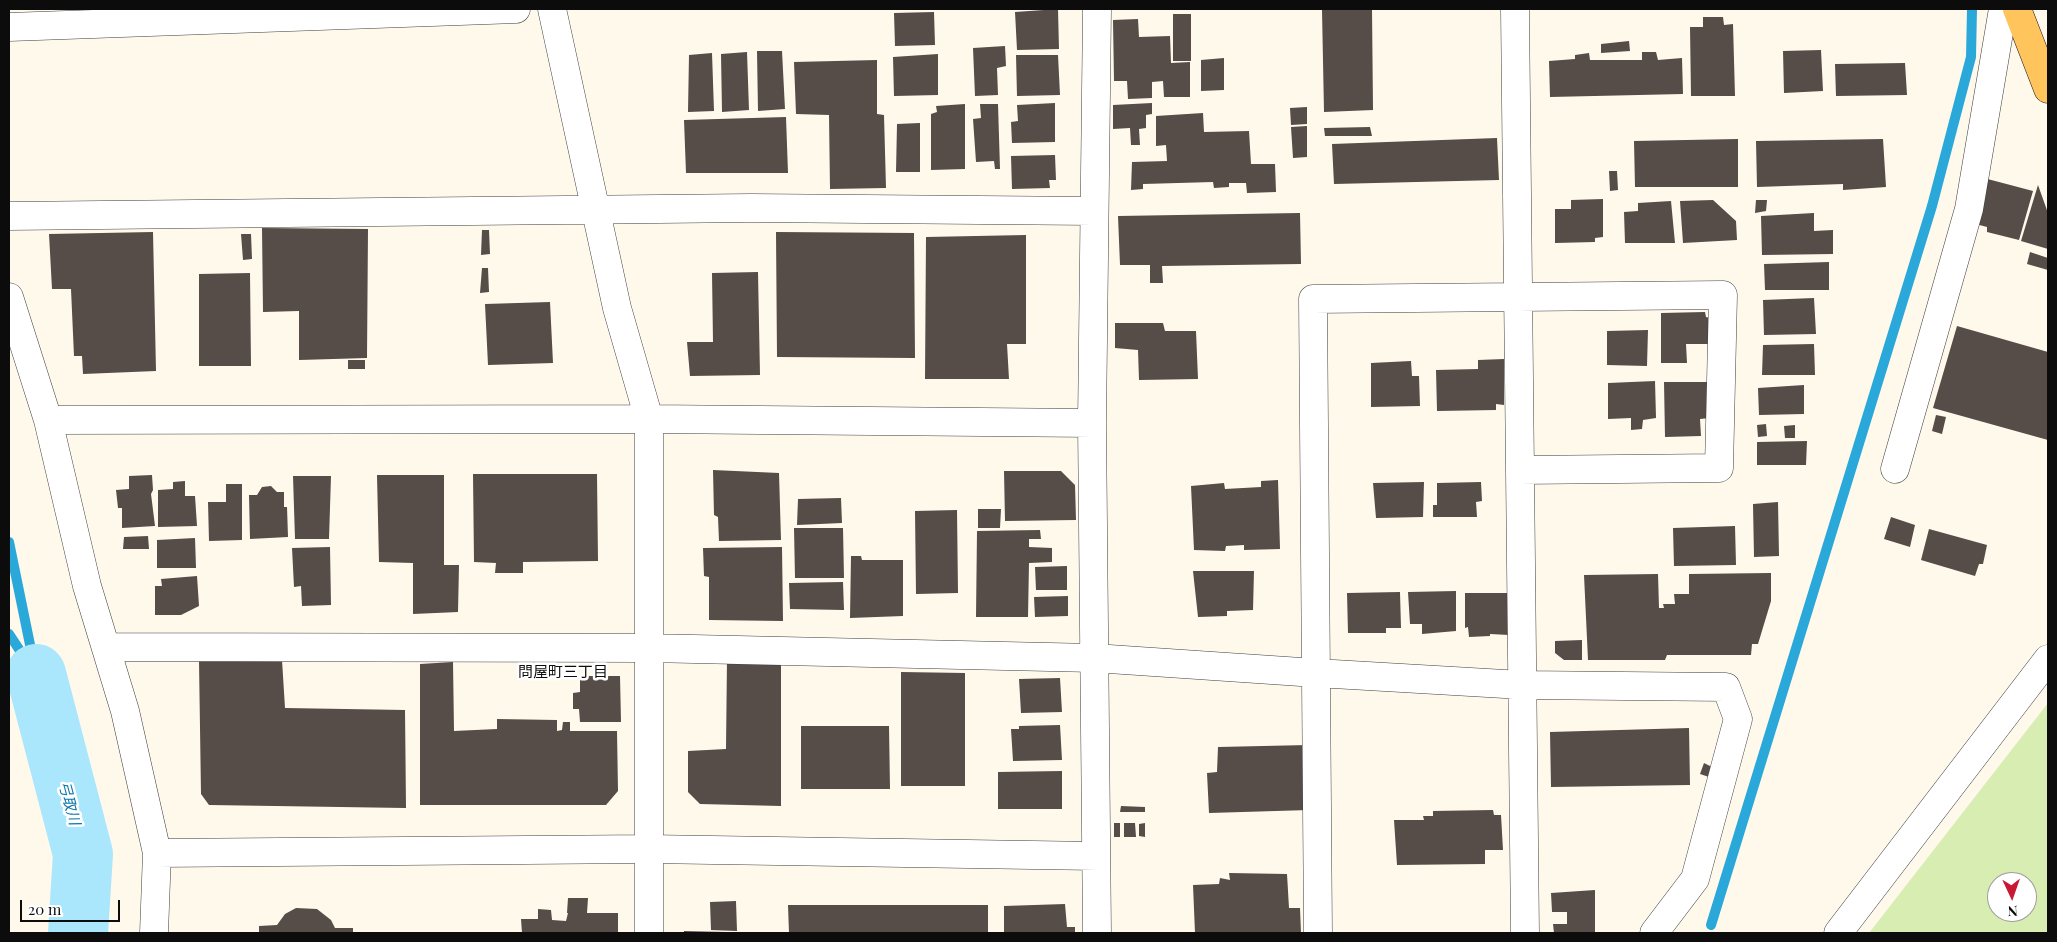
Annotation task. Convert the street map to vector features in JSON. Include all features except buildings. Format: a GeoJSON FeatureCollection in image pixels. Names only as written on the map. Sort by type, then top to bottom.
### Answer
{"type":"FeatureCollection","features":[{"type":"Feature","properties":{"kind":"main road"},"geometry":{"type":"LineString","coordinates":[[2017,9],[2048,89]]}},
{"type":"Feature","properties":{"kind":"street"},"geometry":{"type":"LineString","coordinates":[[9,28],[516,9]]}},
{"type":"Feature","properties":{"kind":"street"},"geometry":{"type":"LineString","coordinates":[[552,9],[594,210],[617,308],[650,419],[649,933]]}},
{"type":"Feature","properties":{"kind":"street"},"geometry":{"type":"LineString","coordinates":[[1097,9],[1093,211],[1092,423],[1097,933]]}},
{"type":"Feature","properties":{"kind":"street"},"geometry":{"type":"LineString","coordinates":[[1515,9],[1525,933]]}},
{"type":"Feature","properties":{"kind":"street"},"geometry":{"type":"LineString","coordinates":[[1895,468],[1969,209],[2003,9]]}},
{"type":"Feature","properties":{"kind":"street"},"geometry":{"type":"LineString","coordinates":[[9,216],[751,208],[1093,211]]}},
{"type":"Feature","properties":{"kind":"street"},"geometry":{"type":"LineString","coordinates":[[1318,933],[1312,298],[1723,295],[1719,468],[1520,470]]}},
{"type":"Feature","properties":{"kind":"street"},"geometry":{"type":"LineString","coordinates":[[9,297],[48,420],[87,586],[125,711],[157,853],[154,933]]}},
{"type":"Feature","properties":{"kind":"street"},"geometry":{"type":"LineString","coordinates":[[48,420],[650,419],[1092,423]]}},
{"type":"Feature","properties":{"kind":"street"},"geometry":{"type":"LineString","coordinates":[[106,647],[649,648],[1094,658],[1522,685],[1726,687],[1738,719],[1695,879],[1654,933]]}},
{"type":"Feature","properties":{"kind":"street"},"geometry":{"type":"LineString","coordinates":[[1838,933],[2048,659]]}},
{"type":"Feature","properties":{"kind":"street"},"geometry":{"type":"LineString","coordinates":[[157,853],[648,849],[1096,856]]}},
{"type":"Feature","properties":{"kind":"green space"},"geometry":{"type":"Polygon","coordinates":[[[2048,703],[2048,933],[1869,933],[2048,703]]]}},
{"type":"Feature","properties":{"kind":"waterway"},"geometry":{"type":"LineString","coordinates":[[1711,925],[1932,206],[1971,57],[1972,9]]}},
{"type":"Feature","properties":{"kind":"waterway"},"geometry":{"type":"LineString","coordinates":[[9,542],[36,674]]}},
{"type":"Feature","properties":{"kind":"waterway"},"geometry":{"type":"LineString","coordinates":[[9,634],[32,669]]}},
{"type":"Feature","properties":{"kind":"waterway","name":"弓取川"},"geometry":{"type":"LineString","coordinates":[[36,674],[83,854],[78,933]]}},
{"type":"Feature","properties":{"kind":"district","name":"問屋町三丁目"},"geometry":{"type":"Point","coordinates":[563,672]}}]}
